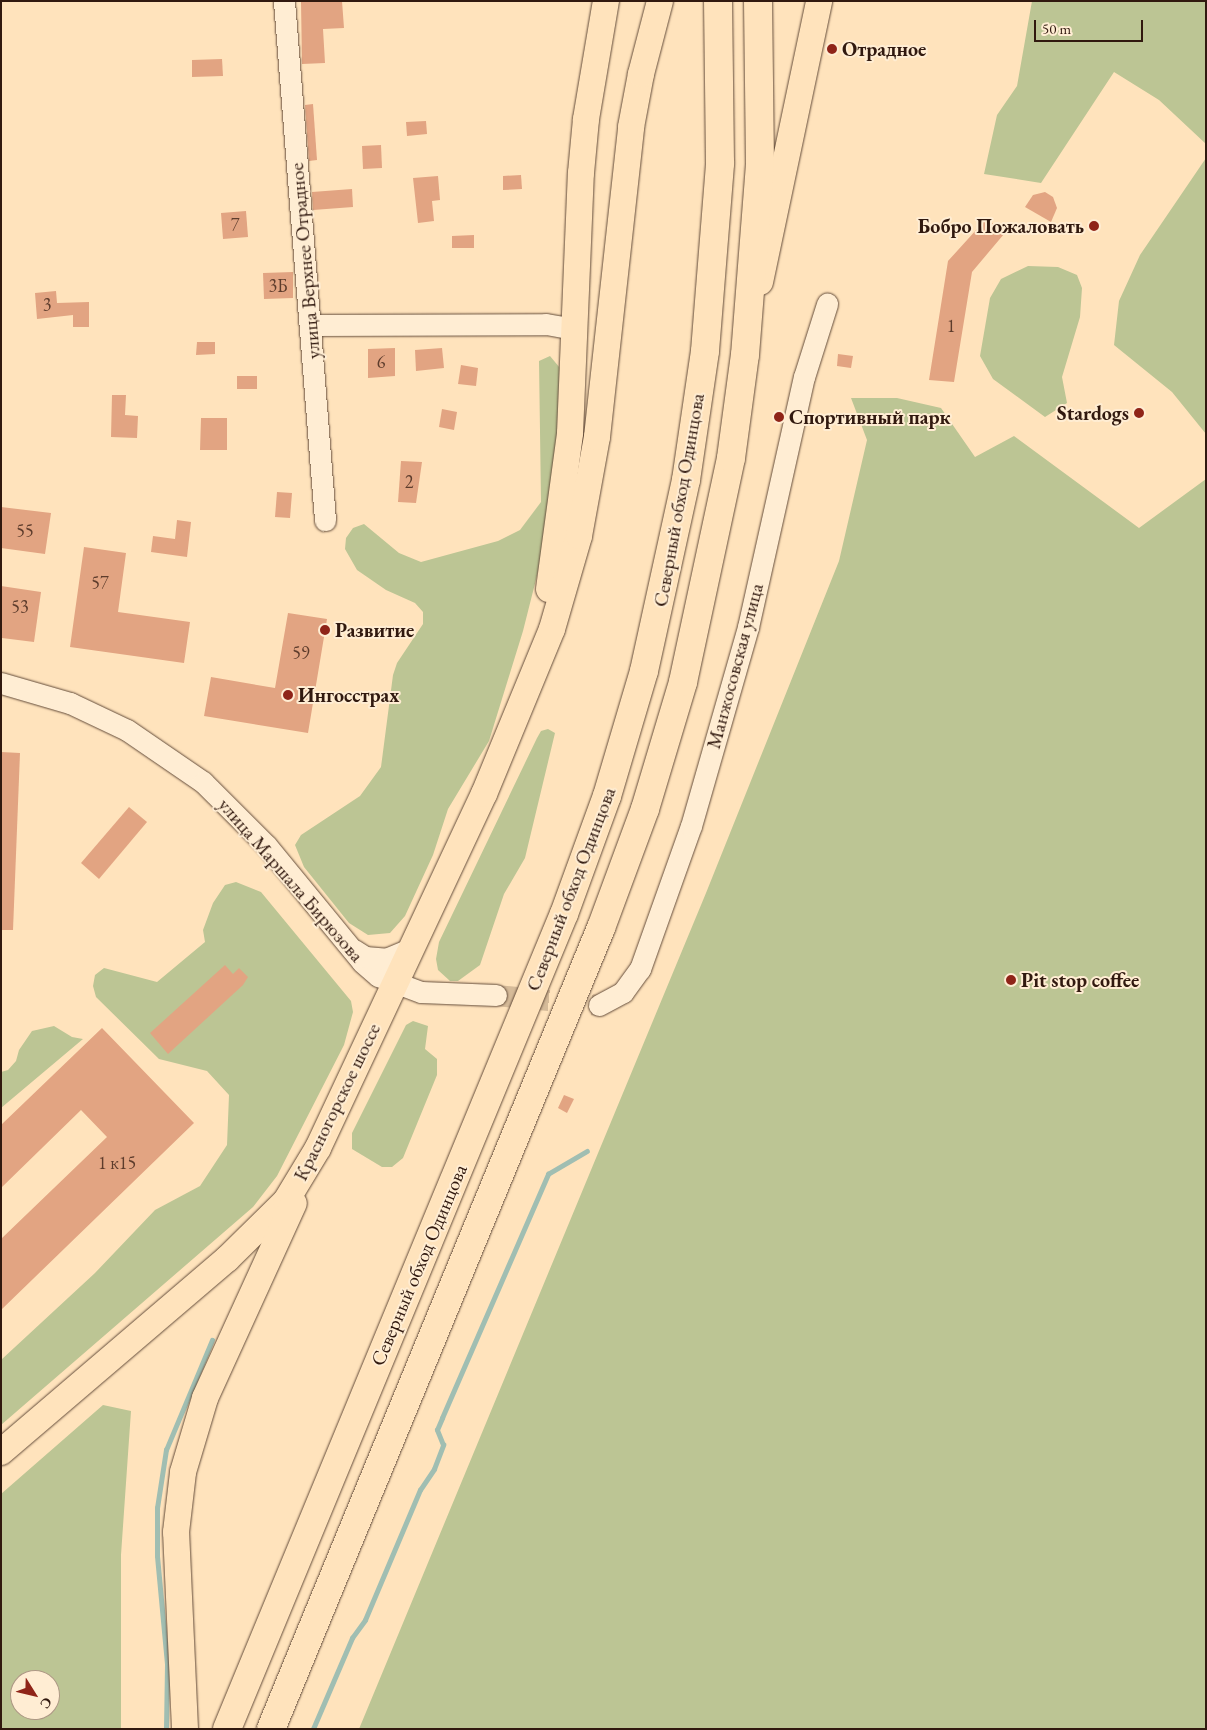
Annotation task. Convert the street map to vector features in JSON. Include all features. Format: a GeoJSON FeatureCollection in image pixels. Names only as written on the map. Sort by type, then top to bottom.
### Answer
{"type":"FeatureCollection","features":[{"type":"Feature","properties":{"kind":"highway","name":"Северный обход Одинцова"},"geometry":{"type":"LineString","coordinates":[[227,1729],[564,914],[607,796],[644,671],[686,480],[705,350],[720,163],[718,1]]}},
{"type":"Feature","properties":{"kind":"highway","name":"Северный обход Одинцова"},"geometry":{"type":"LineString","coordinates":[[271,1729],[624,870],[665,746],[699,618],[731,458],[745,355],[760,164],[758,1]]}},
{"type":"Feature","properties":{"kind":"main road"},"geometry":{"type":"LineString","coordinates":[[484,794],[527,671],[551,579],[565,481],[584,137],[606,1]]}},
{"type":"Feature","properties":{"kind":"main road"},"geometry":{"type":"LineString","coordinates":[[484,794],[545,647],[579,536],[597,437],[631,127],[640,74],[660,1]]}},
{"type":"Feature","properties":{"kind":"main road"},"geometry":{"type":"LineString","coordinates":[[745,355],[819,1]]}},
{"type":"Feature","properties":{"kind":"main road","name":"Красногорское шоссе"},"geometry":{"type":"LineString","coordinates":[[1,1452],[257,1232],[298,1184],[318,1148],[484,794]]}},
{"type":"Feature","properties":{"kind":"main road"},"geometry":{"type":"LineString","coordinates":[[185,1729],[176,1532],[187,1452],[213,1379],[318,1148]]}},
{"type":"Feature","properties":{"kind":"street","name":"улица Верхнее Отрадное"},"geometry":{"type":"LineString","coordinates":[[284,1],[312,325],[325,520]]}},
{"type":"Feature","properties":{"kind":"street","name":"Манжосовская улица"},"geometry":{"type":"LineString","coordinates":[[599,1005],[623,992],[640,969],[691,826],[748,627],[804,377],[827,304]]}},
{"type":"Feature","properties":{"kind":"street"},"geometry":{"type":"LineString","coordinates":[[312,325],[546,324],[574,329]]}},
{"type":"Feature","properties":{"kind":"street","name":"улица Маршала Бирюзова"},"geometry":{"type":"LineString","coordinates":[[1,683],[70,703],[127,730],[170,756],[236,813],[345,942],[378,976],[395,984]]}},
{"type":"Feature","properties":{"kind":"street"},"geometry":{"type":"LineString","coordinates":[[345,942],[365,956],[376,958],[398,956],[412,948]]}},
{"type":"Feature","properties":{"kind":"street"},"geometry":{"type":"LineString","coordinates":[[395,984],[421,992],[496,996]]}},
{"type":"Feature","properties":{"kind":"green space"},"geometry":{"type":"Polygon","coordinates":[[[1032,1],[1206,1],[1206,144],[1159,100],[1114,72],[1041,183],[984,174],[997,115],[1017,86],[1032,1]]]}},
{"type":"Feature","properties":{"kind":"green space"},"geometry":{"type":"Polygon","coordinates":[[[1206,158],[1206,434],[1172,392],[1114,345],[1119,301],[1140,255],[1206,158]]]}},
{"type":"Feature","properties":{"kind":"green space"},"geometry":{"type":"Polygon","coordinates":[[[1028,266],[1058,267],[1077,275],[1082,288],[1080,317],[1062,377],[1067,403],[1045,417],[993,379],[980,356],[990,298],[1001,279],[1028,266]]]}},
{"type":"Feature","properties":{"kind":"green space"},"geometry":{"type":"Polygon","coordinates":[[[550,356],[565,374],[550,524],[523,631],[489,741],[448,809],[433,855],[405,916],[390,933],[368,935],[349,923],[304,867],[295,845],[301,835],[360,796],[381,767],[393,675],[397,663],[423,624],[423,612],[415,603],[386,590],[357,570],[345,549],[346,538],[353,528],[364,524],[399,553],[421,562],[498,541],[520,530],[541,502],[539,361],[550,356]]]}},
{"type":"Feature","properties":{"kind":"green space"},"geometry":{"type":"Polygon","coordinates":[[[851,398],[897,398],[941,408],[975,457],[1014,436],[1139,528],[1206,479],[1206,1729],[359,1729],[706,893],[839,561],[867,440],[851,398]]]}},
{"type":"Feature","properties":{"kind":"green space"},"geometry":{"type":"Polygon","coordinates":[[[548,729],[555,733],[525,858],[504,894],[480,965],[458,981],[450,981],[438,970],[436,959],[439,942],[537,738],[541,731],[548,729]]]}},
{"type":"Feature","properties":{"kind":"green space"},"geometry":{"type":"Polygon","coordinates":[[[236,882],[261,892],[351,1001],[353,1012],[344,1045],[277,1176],[253,1207],[1,1425],[1,1360],[95,1273],[155,1210],[200,1186],[227,1145],[229,1095],[207,1071],[159,1059],[96,997],[93,986],[95,975],[104,968],[157,982],[205,942],[203,930],[213,903],[225,885],[236,882]]]}},
{"type":"Feature","properties":{"kind":"green space"},"geometry":{"type":"Polygon","coordinates":[[[413,1021],[428,1026],[425,1049],[437,1059],[437,1075],[403,1158],[392,1167],[382,1167],[352,1149],[352,1133],[406,1025],[413,1021]]]}},
{"type":"Feature","properties":{"kind":"green space"},"geometry":{"type":"Polygon","coordinates":[[[54,1026],[72,1037],[83,1039],[1,1108],[1,1072],[8,1070],[16,1061],[19,1050],[32,1031],[54,1026]]]}},
{"type":"Feature","properties":{"kind":"green space"},"geometry":{"type":"Polygon","coordinates":[[[103,1405],[131,1411],[121,1555],[121,1729],[1,1729],[1,1494],[103,1405]]]}},
{"type":"Feature","properties":{"kind":"building"},"geometry":{"type":"Polygon","coordinates":[[[342,1],[344,28],[323,29],[325,63],[302,64],[301,2],[342,1]]]}},
{"type":"Feature","properties":{"kind":"building"},"geometry":{"type":"Polygon","coordinates":[[[222,59],[223,76],[192,77],[192,60],[222,59]]]}},
{"type":"Feature","properties":{"kind":"building"},"geometry":{"type":"Polygon","coordinates":[[[313,104],[317,160],[309,161],[305,105],[313,104]]]}},
{"type":"Feature","properties":{"kind":"building"},"geometry":{"type":"Polygon","coordinates":[[[426,121],[427,134],[407,136],[406,122],[426,121]]]}},
{"type":"Feature","properties":{"kind":"building"},"geometry":{"type":"Polygon","coordinates":[[[381,145],[382,168],[363,169],[362,146],[381,145]]]}},
{"type":"Feature","properties":{"kind":"building"},"geometry":{"type":"Polygon","coordinates":[[[521,175],[522,189],[503,190],[503,176],[521,175]]]}},
{"type":"Feature","properties":{"kind":"building"},"geometry":{"type":"Polygon","coordinates":[[[438,176],[440,200],[432,201],[434,221],[418,223],[413,178],[438,176]]]}},
{"type":"Feature","properties":{"kind":"building"},"geometry":{"type":"Polygon","coordinates":[[[352,189],[353,207],[313,210],[312,192],[352,189]]]}},
{"type":"Feature","properties":{"kind":"building"},"geometry":{"type":"Polygon","coordinates":[[[1045,192],[1053,197],[1057,208],[1051,222],[1025,207],[1033,195],[1045,192]]]}},
{"type":"Feature","properties":{"kind":"building"},"geometry":{"type":"Polygon","coordinates":[[[246,211],[248,237],[223,239],[221,213],[246,211]]]}},
{"type":"Feature","properties":{"kind":"building"},"geometry":{"type":"Polygon","coordinates":[[[987,218],[1004,234],[972,272],[954,382],[929,380],[948,261],[987,218]]]}},
{"type":"Feature","properties":{"kind":"building"},"geometry":{"type":"Polygon","coordinates":[[[474,235],[474,248],[452,248],[452,236],[474,235]]]}},
{"type":"Feature","properties":{"kind":"building"},"geometry":{"type":"Polygon","coordinates":[[[293,272],[293,298],[264,299],[263,273],[293,272]]]}},
{"type":"Feature","properties":{"kind":"building"},"geometry":{"type":"Polygon","coordinates":[[[56,291],[57,303],[89,302],[89,327],[73,327],[73,315],[37,319],[35,293],[56,291]]]}},
{"type":"Feature","properties":{"kind":"building"},"geometry":{"type":"Polygon","coordinates":[[[197,342],[215,342],[215,354],[196,355],[197,342]]]}},
{"type":"Feature","properties":{"kind":"building"},"geometry":{"type":"Polygon","coordinates":[[[395,348],[395,376],[368,378],[368,349],[395,348]]]}},
{"type":"Feature","properties":{"kind":"building"},"geometry":{"type":"Polygon","coordinates":[[[442,348],[444,368],[416,371],[415,350],[442,348]]]}},
{"type":"Feature","properties":{"kind":"building"},"geometry":{"type":"Polygon","coordinates":[[[838,354],[853,356],[851,368],[837,366],[838,354]]]}},
{"type":"Feature","properties":{"kind":"building"},"geometry":{"type":"Polygon","coordinates":[[[461,365],[478,368],[476,386],[458,384],[461,365]]]}},
{"type":"Feature","properties":{"kind":"building"},"geometry":{"type":"Polygon","coordinates":[[[237,376],[257,376],[257,389],[237,389],[237,376]]]}},
{"type":"Feature","properties":{"kind":"building"},"geometry":{"type":"Polygon","coordinates":[[[112,395],[126,395],[125,415],[138,416],[137,438],[111,437],[112,395]]]}},
{"type":"Feature","properties":{"kind":"building"},"geometry":{"type":"Polygon","coordinates":[[[442,409],[457,412],[454,430],[439,427],[442,409]]]}},
{"type":"Feature","properties":{"kind":"building"},"geometry":{"type":"Polygon","coordinates":[[[201,418],[227,418],[227,450],[200,450],[201,418]]]}},
{"type":"Feature","properties":{"kind":"building"},"geometry":{"type":"Polygon","coordinates":[[[401,461],[422,462],[416,503],[398,502],[401,461]]]}},
{"type":"Feature","properties":{"kind":"building"},"geometry":{"type":"Polygon","coordinates":[[[277,492],[292,493],[290,518],[275,517],[277,492]]]}},
{"type":"Feature","properties":{"kind":"building"},"geometry":{"type":"Polygon","coordinates":[[[1,507],[51,513],[45,554],[1,548],[1,507]]]}},
{"type":"Feature","properties":{"kind":"building"},"geometry":{"type":"Polygon","coordinates":[[[177,520],[191,522],[187,557],[151,552],[153,536],[175,539],[177,520]]]}},
{"type":"Feature","properties":{"kind":"building"},"geometry":{"type":"Polygon","coordinates":[[[84,547],[126,553],[118,612],[190,622],[184,663],[70,647],[84,547]]]}},
{"type":"Feature","properties":{"kind":"building"},"geometry":{"type":"Polygon","coordinates":[[[1,586],[41,592],[34,642],[2,638],[1,586]]]}},
{"type":"Feature","properties":{"kind":"building"},"geometry":{"type":"Polygon","coordinates":[[[288,613],[327,619],[308,733],[204,716],[211,677],[275,688],[288,613]]]}},
{"type":"Feature","properties":{"kind":"building"},"geometry":{"type":"Polygon","coordinates":[[[1,752],[20,753],[13,930],[1,930],[1,752]]]}},
{"type":"Feature","properties":{"kind":"building"},"geometry":{"type":"Polygon","coordinates":[[[129,807],[147,822],[99,879],[81,863],[129,807]]]}},
{"type":"Feature","properties":{"kind":"building"},"geometry":{"type":"Polygon","coordinates":[[[225,965],[233,974],[239,968],[248,977],[243,985],[168,1054],[150,1033],[225,965]]]}},
{"type":"Feature","properties":{"kind":"building"},"geometry":{"type":"Polygon","coordinates":[[[102,1028],[194,1123],[1,1310],[1,1239],[107,1137],[81,1110],[1,1188],[1,1125],[102,1028]]]}},
{"type":"Feature","properties":{"kind":"building"},"geometry":{"type":"Polygon","coordinates":[[[564,1095],[574,1099],[567,1113],[558,1108],[564,1095]]]}},
{"type":"Feature","properties":{"kind":"waterway"},"geometry":{"type":"LineString","coordinates":[[313,1729],[352,1638],[365,1620],[420,1490],[434,1469],[443,1445],[437,1430],[548,1174],[587,1151]]}},
{"type":"Feature","properties":{"kind":"waterway"},"geometry":{"type":"LineString","coordinates":[[166,1729],[167,1664],[157,1556],[157,1508],[166,1450],[212,1340]]}},
{"type":"Feature","properties":{"kind":"tunnel"},"geometry":{"type":"LineString","coordinates":[[496,995],[599,1005]]}},
{"type":"Feature","properties":{"kind":"place","name":"Отрадное"},"geometry":{"type":"Point","coordinates":[832,49]}},
{"type":"Feature","properties":{"kind":"place","name":"Бобро Пожаловать"},"geometry":{"type":"Point","coordinates":[1094,226]}},
{"type":"Feature","properties":{"kind":"place","name":"Stardogs"},"geometry":{"type":"Point","coordinates":[1139,413]}},
{"type":"Feature","properties":{"kind":"place","name":"Спортивный парк"},"geometry":{"type":"Point","coordinates":[779,417]}},
{"type":"Feature","properties":{"kind":"place","name":"Развитие"},"geometry":{"type":"Point","coordinates":[325,630]}},
{"type":"Feature","properties":{"kind":"place","name":"Ингосстрах"},"geometry":{"type":"Point","coordinates":[288,695]}},
{"type":"Feature","properties":{"kind":"place","name":"Pit stop coffee"},"geometry":{"type":"Point","coordinates":[1011,980]}}]}
